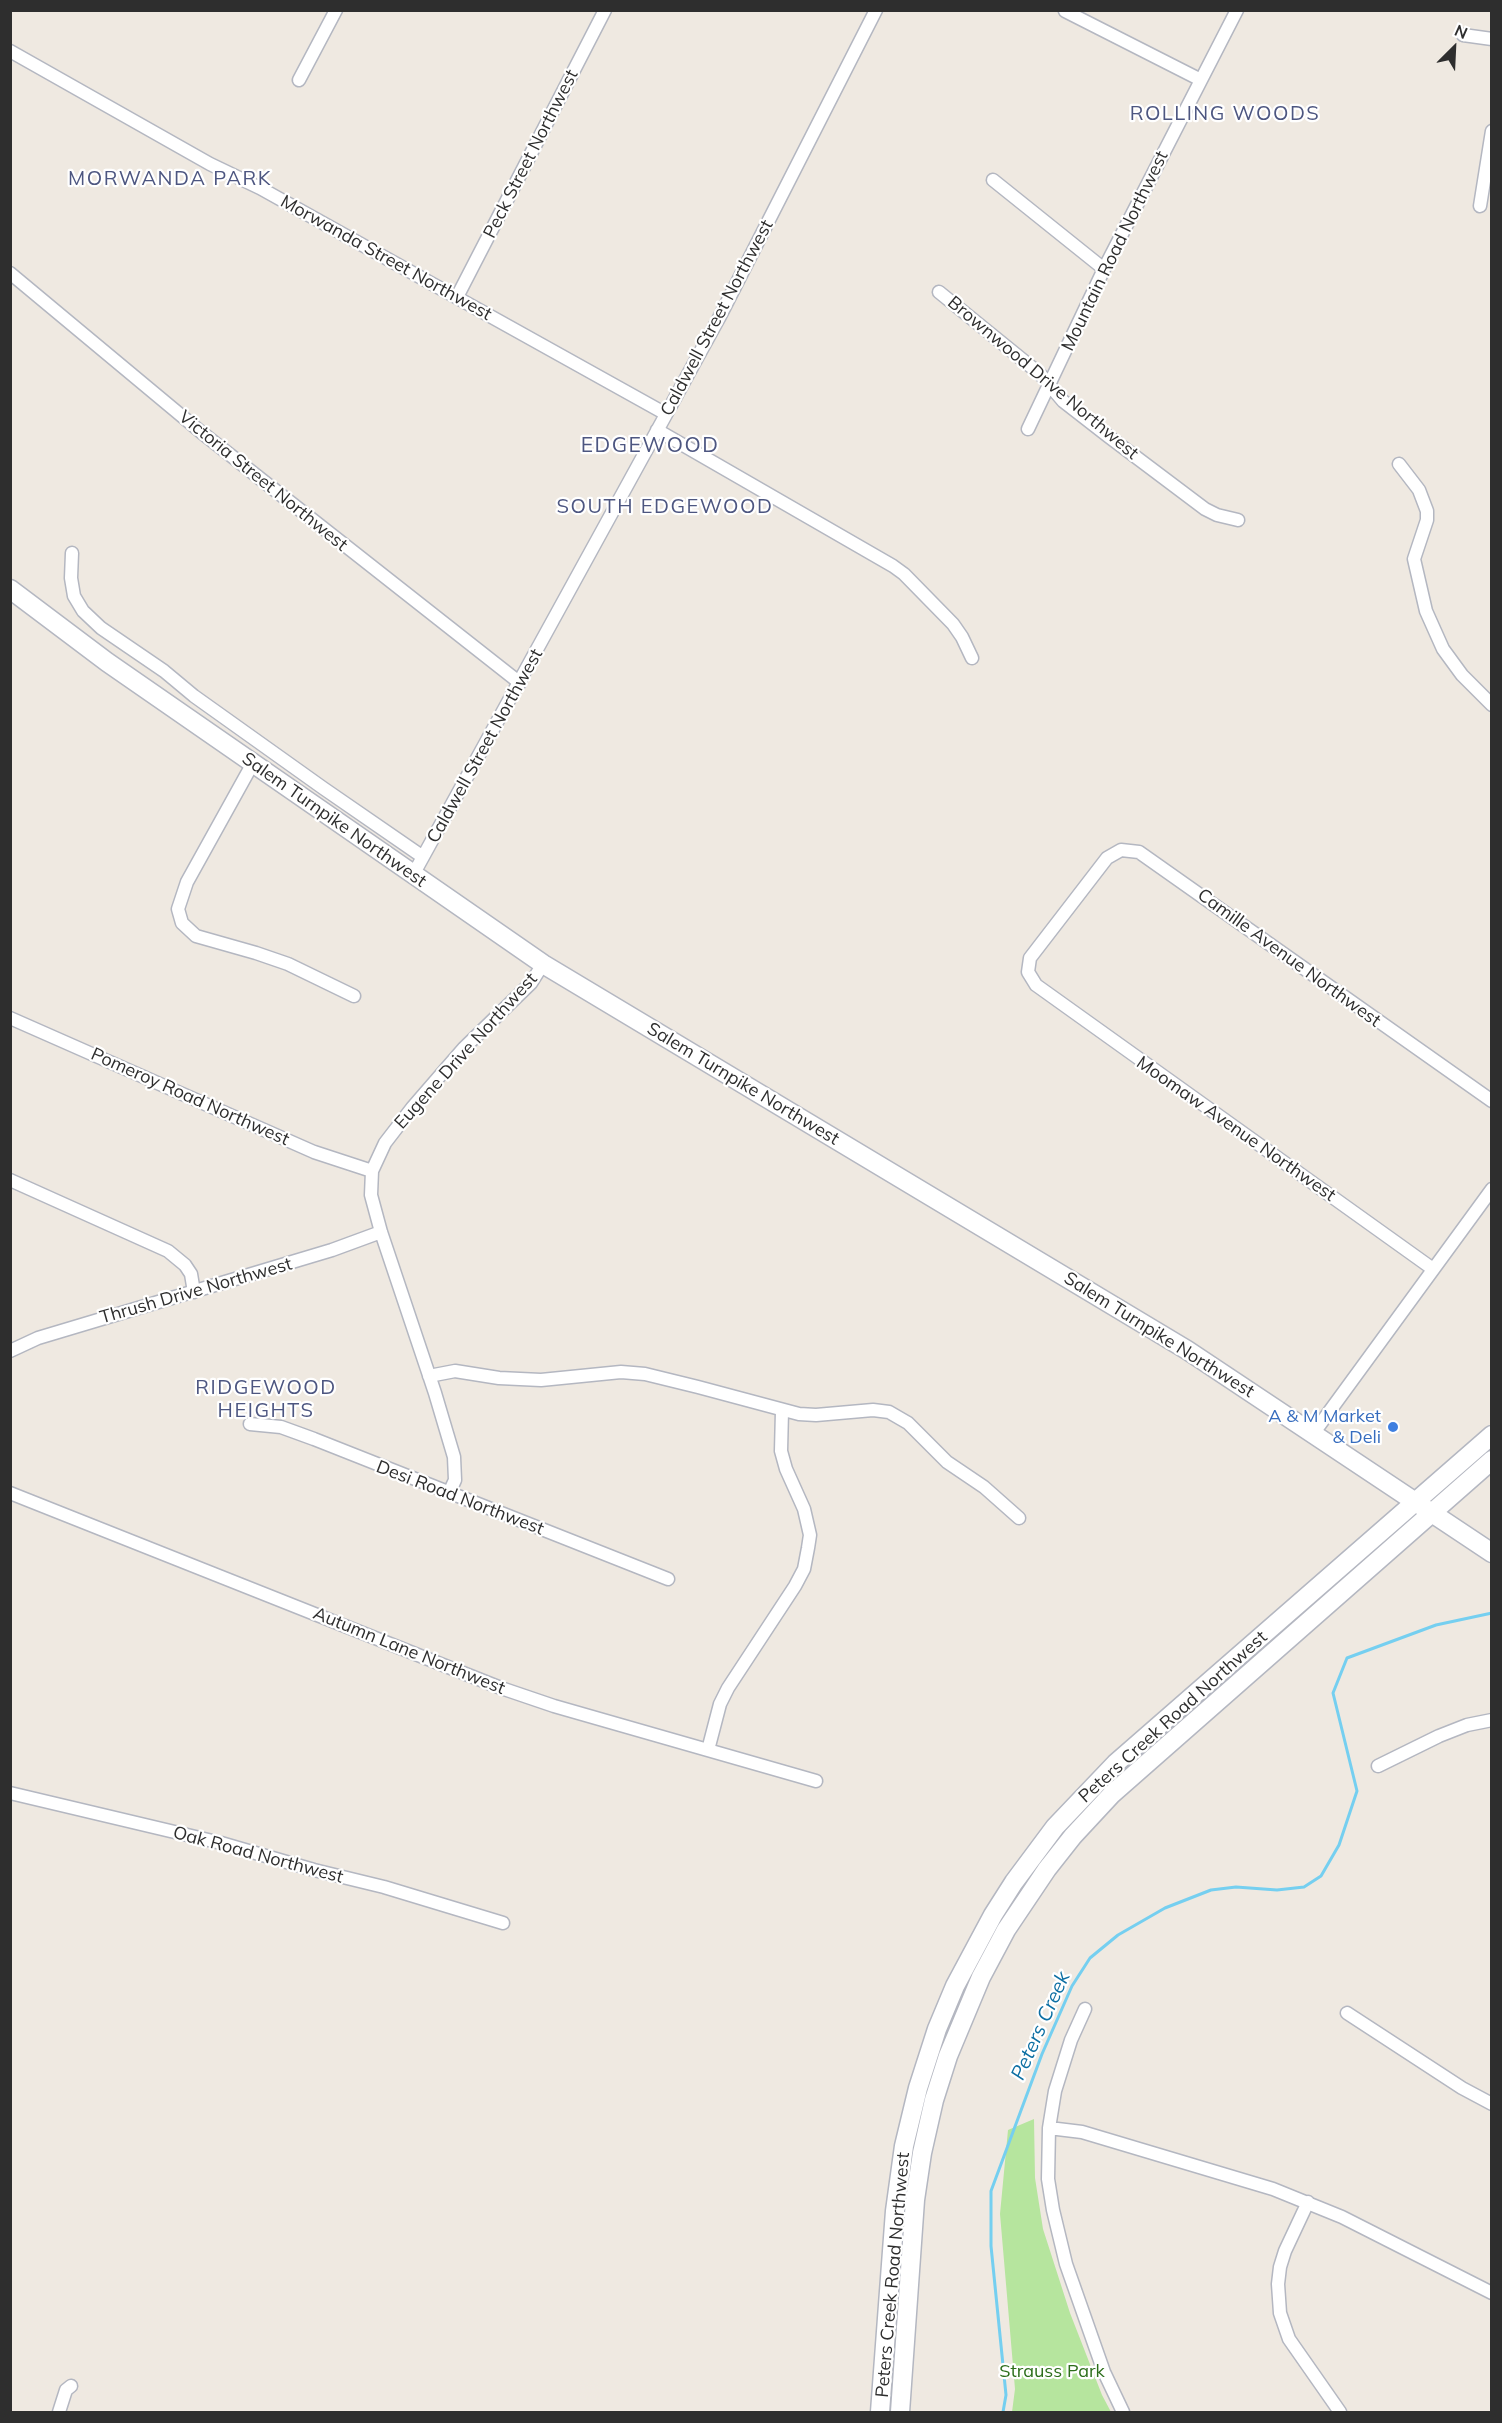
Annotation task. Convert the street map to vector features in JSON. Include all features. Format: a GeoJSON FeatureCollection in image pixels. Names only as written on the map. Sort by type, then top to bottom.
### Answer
{"type":"FeatureCollection","features":[{"type":"Feature","properties":{"kind":"main road","name":"Salem Turnpike Northwest"},"geometry":{"type":"LineString","coordinates":[[10,589],[73,638],[543,964],[1188,1350],[1491,1553]]}},
{"type":"Feature","properties":{"kind":"main road","name":"Peters Creek Road Northwest"},"geometry":{"type":"LineString","coordinates":[[880,2412],[895,2211],[904,2146],[918,2088],[938,2029],[959,1977],[993,1915],[1014,1882],[1055,1827],[1116,1763],[1491,1435]]}},
{"type":"Feature","properties":{"kind":"main road","name":"Peters Creek Road Northwest"},"geometry":{"type":"LineString","coordinates":[[900,2412],[915,2200],[922,2153],[934,2100],[948,2056],[981,1977],[1006,1930],[1047,1869],[1073,1836],[1112,1794],[1491,1460]]}},
{"type":"Feature","properties":{"kind":"street"},"geometry":{"type":"LineString","coordinates":[[299,80],[336,10]]}},
{"type":"Feature","properties":{"kind":"street","name":"Peck Street Northwest"},"geometry":{"type":"LineString","coordinates":[[457,297],[605,10]]}},
{"type":"Feature","properties":{"kind":"street","name":"Caldwell Street Northwest"},"geometry":{"type":"LineString","coordinates":[[413,876],[719,318],[876,10]]}},
{"type":"Feature","properties":{"kind":"street","name":"Mountain Road Northwest"},"geometry":{"type":"LineString","coordinates":[[1028,429],[1104,269],[1237,10]]}},
{"type":"Feature","properties":{"kind":"street"},"geometry":{"type":"LineString","coordinates":[[1065,11],[1201,80]]}},
{"type":"Feature","properties":{"kind":"street"},"geometry":{"type":"LineString","coordinates":[[1463,35],[1491,39]]}},
{"type":"Feature","properties":{"kind":"street","name":"Morwanda Street Northwest"},"geometry":{"type":"LineString","coordinates":[[10,51],[666,414]]}},
{"type":"Feature","properties":{"kind":"street"},"geometry":{"type":"LineString","coordinates":[[1480,206],[1491,131]]}},
{"type":"Feature","properties":{"kind":"street"},"geometry":{"type":"LineString","coordinates":[[993,180],[1104,269]]}},
{"type":"Feature","properties":{"kind":"street","name":"Victoria Street Northwest"},"geometry":{"type":"LineString","coordinates":[[10,273],[254,474],[520,683]]}},
{"type":"Feature","properties":{"kind":"street","name":"Brownwood Drive Northwest"},"geometry":{"type":"LineString","coordinates":[[939,292],[1040,374],[1064,400],[1205,509],[1238,520]]}},
{"type":"Feature","properties":{"kind":"street"},"geometry":{"type":"LineString","coordinates":[[657,430],[893,566],[904,574],[953,624],[972,658]]}},
{"type":"Feature","properties":{"kind":"street"},"geometry":{"type":"LineString","coordinates":[[1399,465],[1419,490],[1427,511],[1427,520],[1414,560],[1419,585],[1437,640],[1462,675],[1491,705]]}},
{"type":"Feature","properties":{"kind":"street"},"geometry":{"type":"LineString","coordinates":[[72,553],[71,578],[74,596],[83,611],[101,628],[423,857]]}},
{"type":"Feature","properties":{"kind":"street"},"geometry":{"type":"LineString","coordinates":[[253,763],[187,882],[178,909],[182,924],[202,939],[277,961],[354,996]]}},
{"type":"Feature","properties":{"kind":"street","name":"Camille Avenue Northwest"},"geometry":{"type":"LineString","coordinates":[[1039,988],[1028,972],[1030,958],[1055,923],[1112,854],[1121,850],[1140,852],[1491,1101]]}},
{"type":"Feature","properties":{"kind":"street","name":"Eugene Drive Northwest"},"geometry":{"type":"LineString","coordinates":[[449,1493],[455,1480],[456,1470],[429,1376],[381,1232],[371,1195],[372,1171],[385,1143],[412,1108],[464,1048],[531,983],[543,964]]}},
{"type":"Feature","properties":{"kind":"street","name":"Moomaw Avenue Northwest"},"geometry":{"type":"LineString","coordinates":[[1039,988],[1433,1269]]}},
{"type":"Feature","properties":{"kind":"street","name":"Pomeroy Road Northwest"},"geometry":{"type":"LineString","coordinates":[[10,1017],[314,1152],[372,1171]]}},
{"type":"Feature","properties":{"kind":"street"},"geometry":{"type":"LineString","coordinates":[[10,1180],[168,1251],[185,1265],[190,1274],[194,1292]]}},
{"type":"Feature","properties":{"kind":"street"},"geometry":{"type":"LineString","coordinates":[[1313,1434],[1491,1190]]}},
{"type":"Feature","properties":{"kind":"street","name":"Thrush Drive Northwest"},"geometry":{"type":"LineString","coordinates":[[10,1350],[38,1338],[332,1250],[381,1232]]}},
{"type":"Feature","properties":{"kind":"street"},"geometry":{"type":"LineString","coordinates":[[429,1376],[455,1371],[499,1378],[541,1380],[621,1372],[645,1374],[698,1386],[783,1412],[816,1415],[873,1410],[896,1415],[919,1433],[946,1462],[984,1487],[1019,1518]]}},
{"type":"Feature","properties":{"kind":"street"},"geometry":{"type":"LineString","coordinates":[[708,1750],[720,1704],[728,1688],[804,1569],[810,1535],[804,1509],[786,1469],[781,1451],[783,1412]]}},
{"type":"Feature","properties":{"kind":"street","name":"Desi Road Northwest"},"geometry":{"type":"LineString","coordinates":[[250,1424],[281,1427],[668,1579]]}},
{"type":"Feature","properties":{"kind":"street","name":"Autumn Lane Northwest"},"geometry":{"type":"LineString","coordinates":[[10,1493],[501,1688],[554,1706],[816,1781]]}},
{"type":"Feature","properties":{"kind":"street"},"geometry":{"type":"LineString","coordinates":[[1378,1766],[1439,1736],[1467,1725],[1491,1720]]}},
{"type":"Feature","properties":{"kind":"street","name":"Oak Road Northwest"},"geometry":{"type":"LineString","coordinates":[[10,1793],[221,1843],[384,1887],[503,1923]]}},
{"type":"Feature","properties":{"kind":"street"},"geometry":{"type":"LineString","coordinates":[[1085,2009],[1062,2063],[1049,2128],[1048,2179],[1059,2237],[1104,2372],[1123,2412]]}},
{"type":"Feature","properties":{"kind":"street"},"geometry":{"type":"LineString","coordinates":[[1347,2013],[1462,2088],[1491,2104]]}},
{"type":"Feature","properties":{"kind":"street"},"geometry":{"type":"LineString","coordinates":[[1049,2128],[1082,2132],[1308,2202],[1491,2293]]}},
{"type":"Feature","properties":{"kind":"street"},"geometry":{"type":"LineString","coordinates":[[1308,2202],[1280,2267],[1278,2284],[1280,2313],[1289,2339],[1340,2412]]}},
{"type":"Feature","properties":{"kind":"street"},"geometry":{"type":"LineString","coordinates":[[59,2412],[66,2390],[71,2386]]}},
{"type":"Feature","properties":{"kind":"green space","name":"Strauss Park"},"geometry":{"type":"Polygon","coordinates":[[[1034,2119],[1035,2178],[1043,2229],[1070,2313],[1102,2395],[1111,2412],[1012,2412],[1015,2389],[1000,2214],[1008,2130],[1034,2119]]]}},
{"type":"Feature","properties":{"kind":"waterway","name":"Peters Creek"},"geometry":{"type":"LineString","coordinates":[[1003,2412],[1006,2395],[991,2246],[991,2191],[1042,2054],[1072,1986],[1090,1958],[1118,1935],[1165,1908],[1211,1890],[1236,1887],[1277,1890],[1304,1887],[1321,1876],[1339,1845],[1357,1791],[1333,1693],[1347,1658],[1436,1625],[1492,1613]]}},
{"type":"Feature","properties":{"kind":"place","name":"A & M Market & Deli"},"geometry":{"type":"Point","coordinates":[1393,1427]}},
{"type":"Feature","properties":{"kind":"district","name":"ROLLING WOODS"},"geometry":{"type":"Point","coordinates":[1225,114]}},
{"type":"Feature","properties":{"kind":"district","name":"MORWANDA PARK"},"geometry":{"type":"Point","coordinates":[170,179]}},
{"type":"Feature","properties":{"kind":"district","name":"EDGEWOOD"},"geometry":{"type":"Point","coordinates":[650,446]}},
{"type":"Feature","properties":{"kind":"district","name":"SOUTH EDGEWOOD"},"geometry":{"type":"Point","coordinates":[665,507]}},
{"type":"Feature","properties":{"kind":"district","name":"RIDGEWOOD HEIGHTS"},"geometry":{"type":"Point","coordinates":[266,1400]}}]}
